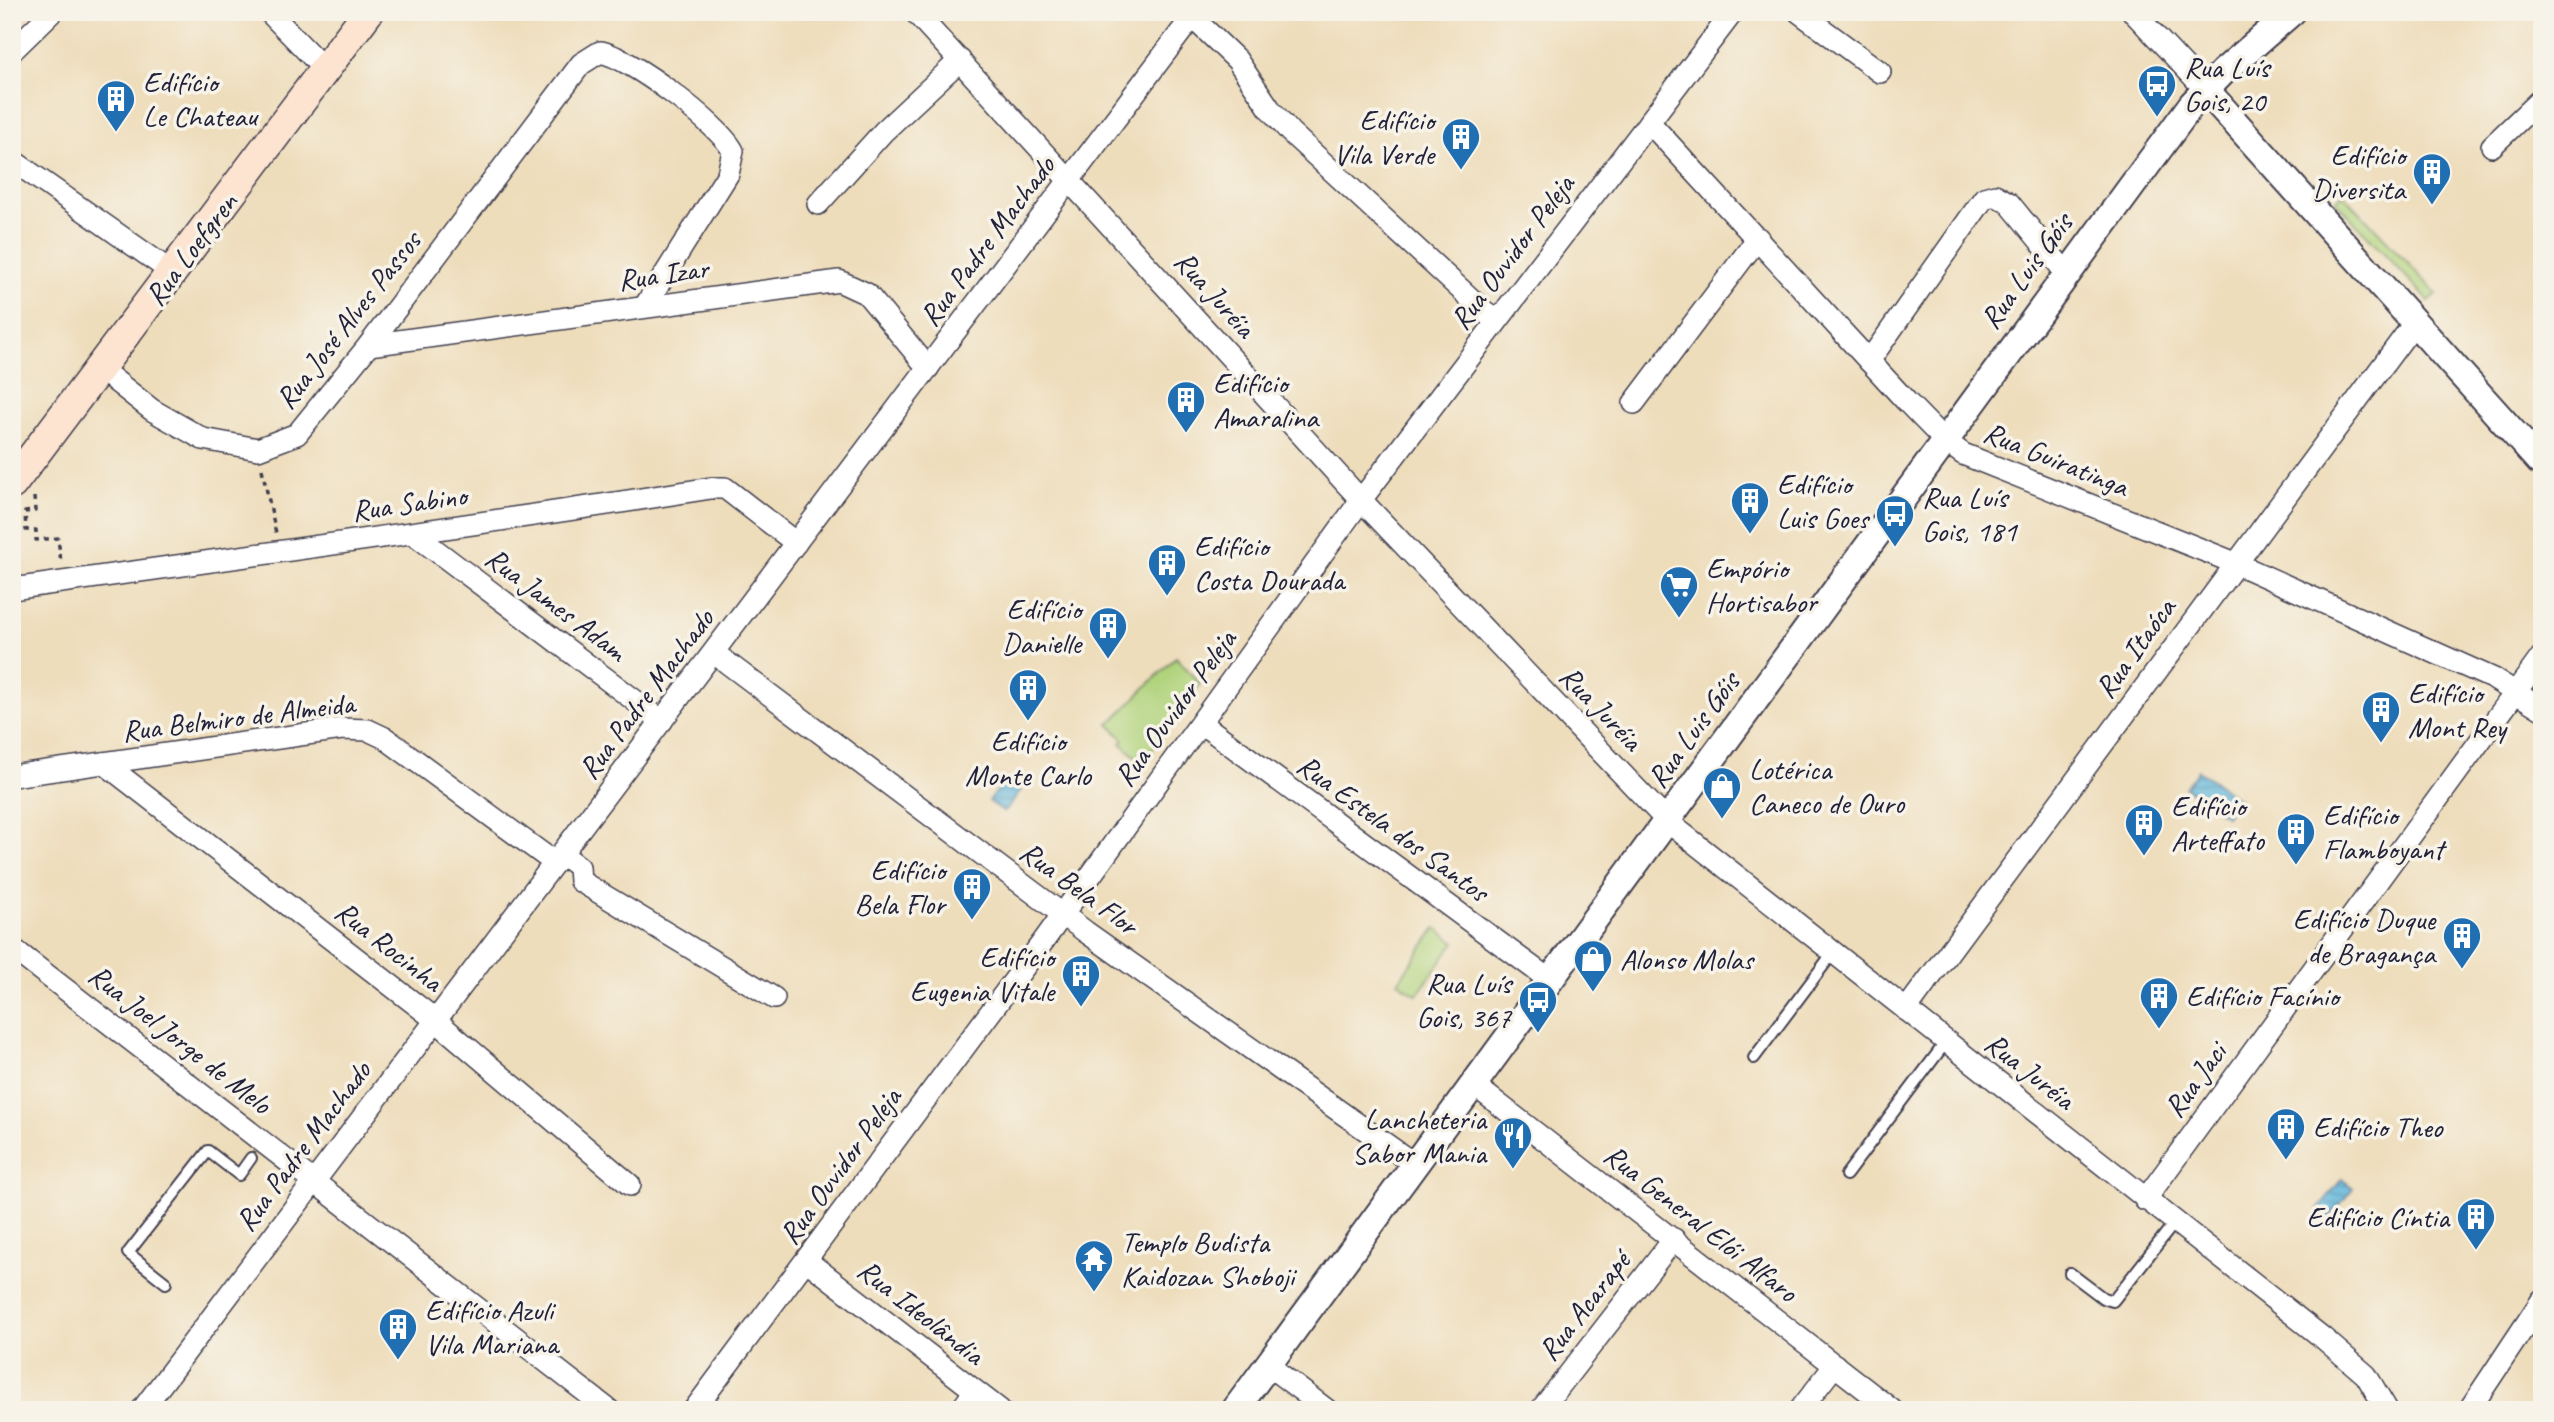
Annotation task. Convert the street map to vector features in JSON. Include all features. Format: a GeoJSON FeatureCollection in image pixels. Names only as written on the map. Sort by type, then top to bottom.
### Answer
{"type":"FeatureCollection","features":[{"type":"Feature","properties":{"kind":"main road","name":"Rua Loefgren"},"geometry":{"type":"LineString","coordinates":[[14,481],[368,12]]}},
{"type":"Feature","properties":{"kind":"street"},"geometry":{"type":"LineString","coordinates":[[12,51],[52,12]]}},
{"type":"Feature","properties":{"kind":"street"},"geometry":{"type":"LineString","coordinates":[[269,12],[325,70]]}},
{"type":"Feature","properties":{"kind":"street","name":"Rua Juréia"},"geometry":{"type":"LineString","coordinates":[[915,12],[1361,500],[1668,822],[2366,1375],[2387,1410]]}},
{"type":"Feature","properties":{"kind":"street","name":"Rua Ouvidor Peleja"},"geometry":{"type":"LineString","coordinates":[[694,1410],[1062,914],[1361,500],[1734,12]]}},
{"type":"Feature","properties":{"kind":"street"},"geometry":{"type":"LineString","coordinates":[[1799,12],[1880,72]]}},
{"type":"Feature","properties":{"kind":"street"},"geometry":{"type":"LineString","coordinates":[[2133,12],[2541,462]]}},
{"type":"Feature","properties":{"kind":"street","name":"Rua Luis Góis"},"geometry":{"type":"LineString","coordinates":[[1235,1410],[1668,822],[2066,272],[2205,89],[2292,12]]}},
{"type":"Feature","properties":{"kind":"street"},"geometry":{"type":"LineString","coordinates":[[1194,15],[1237,60],[1270,109],[1290,132],[1496,322]]}},
{"type":"Feature","properties":{"kind":"street","name":"Rua Padre Machado"},"geometry":{"type":"LineString","coordinates":[[142,1410],[1194,15]]}},
{"type":"Feature","properties":{"kind":"street","name":"Rua José Alves Passos"},"geometry":{"type":"LineString","coordinates":[[258,449],[297,433],[369,345],[581,64],[600,52],[617,56],[723,135],[733,151],[728,174],[645,306]]}},
{"type":"Feature","properties":{"kind":"street"},"geometry":{"type":"LineString","coordinates":[[818,204],[884,131],[960,60]]}},
{"type":"Feature","properties":{"kind":"street"},"geometry":{"type":"LineString","coordinates":[[2492,146],[2542,98]]}},
{"type":"Feature","properties":{"kind":"street","name":"Rua Guiratinga"},"geometry":{"type":"LineString","coordinates":[[1649,122],[1944,440],[1989,467],[2235,563],[2515,691],[2542,709]]}},
{"type":"Feature","properties":{"kind":"street"},"geometry":{"type":"LineString","coordinates":[[12,160],[173,273]]}},
{"type":"Feature","properties":{"kind":"street"},"geometry":{"type":"LineString","coordinates":[[1869,361],[1984,198],[1995,195],[2009,203],[2066,272]]}},
{"type":"Feature","properties":{"kind":"street"},"geometry":{"type":"LineString","coordinates":[[1634,403],[1758,238]]}},
{"type":"Feature","properties":{"kind":"street","name":"Rua Izar"},"geometry":{"type":"LineString","coordinates":[[369,345],[839,281],[867,295],[928,368]]}},
{"type":"Feature","properties":{"kind":"street","name":"Rua Itaóca"},"geometry":{"type":"LineString","coordinates":[[1906,1010],[2414,322]]}},
{"type":"Feature","properties":{"kind":"street"},"geometry":{"type":"LineString","coordinates":[[99,368],[178,428],[214,442],[258,449]]}},
{"type":"Feature","properties":{"kind":"street","name":"Rua Sabino"},"geometry":{"type":"LineString","coordinates":[[12,589],[279,549],[414,534],[725,488],[796,543]]}},
{"type":"Feature","properties":{"kind":"street","name":"Rua James Adam"},"geometry":{"type":"LineString","coordinates":[[414,534],[662,721]]}},
{"type":"Feature","properties":{"kind":"street","name":"Rua Bela Flor"},"geometry":{"type":"LineString","coordinates":[[714,653],[1062,914],[1414,1164]]}},
{"type":"Feature","properties":{"kind":"street","name":"Rua Jaci"},"geometry":{"type":"LineString","coordinates":[[2145,1200],[2542,656]]}},
{"type":"Feature","properties":{"kind":"street","name":"Rua Estela dos Santos"},"geometry":{"type":"LineString","coordinates":[[1201,723],[1551,981]]}},
{"type":"Feature","properties":{"kind":"street","name":"Rua Belmiro de Almeida"},"geometry":{"type":"LineString","coordinates":[[12,776],[342,729],[368,730],[385,738],[558,859],[579,867],[580,881],[774,998]]}},
{"type":"Feature","properties":{"kind":"street","name":"Rua Rocinha"},"geometry":{"type":"LineString","coordinates":[[104,763],[435,1021],[630,1185]]}},
{"type":"Feature","properties":{"kind":"street","name":"Rua Joel Jorge de Melo"},"geometry":{"type":"LineString","coordinates":[[12,948],[610,1410]]}},
{"type":"Feature","properties":{"kind":"street","name":"Rua General Elói Alfaro"},"geometry":{"type":"LineString","coordinates":[[1474,1085],[1892,1410]]}},
{"type":"Feature","properties":{"kind":"street","name":"Rua Acarapé"},"geometry":{"type":"LineString","coordinates":[[1541,1410],[1674,1239]]}},
{"type":"Feature","properties":{"kind":"street","name":"Rua Ideolândia"},"geometry":{"type":"LineString","coordinates":[[807,1261],[1000,1410]]}},
{"type":"Feature","properties":{"kind":"street"},"geometry":{"type":"LineString","coordinates":[[2469,1410],[2542,1300]]}},
{"type":"Feature","properties":{"kind":"street"},"geometry":{"type":"LineString","coordinates":[[1268,1365],[1327,1410]]}},
{"type":"Feature","properties":{"kind":"street"},"geometry":{"type":"LineString","coordinates":[[1800,1410],[1836,1365]]}},
{"type":"Feature","properties":{"kind":"street"},"geometry":{"type":"LineString","coordinates":[[958,1410],[973,1389]]}},
{"type":"Feature","properties":{"kind":"lane"},"geometry":{"type":"LineString","coordinates":[[1754,1058],[1832,954]]}},
{"type":"Feature","properties":{"kind":"lane"},"geometry":{"type":"LineString","coordinates":[[1846,1175],[1946,1042]]}},
{"type":"Feature","properties":{"kind":"lane"},"geometry":{"type":"LineString","coordinates":[[166,1283],[128,1253],[208,1151],[239,1175],[251,1158]]}},
{"type":"Feature","properties":{"kind":"lane"},"geometry":{"type":"LineString","coordinates":[[2070,1273],[2103,1298],[2113,1301],[2175,1223]]}},
{"type":"Feature","properties":{"kind":"path"},"geometry":{"type":"LineString","coordinates":[[258,449],[279,549]]}},
{"type":"Feature","properties":{"kind":"path"},"geometry":{"type":"LineString","coordinates":[[14,481],[34,491],[35,511],[25,512],[26,530],[36,530],[36,540],[58,538],[64,582]]}},
{"type":"Feature","properties":{"kind":"green space"},"geometry":{"type":"Polygon","coordinates":[[[2343,194],[2437,294],[2429,301],[2335,201],[2343,194]]]}},
{"type":"Feature","properties":{"kind":"green space"},"geometry":{"type":"Polygon","coordinates":[[[1176,657],[1200,684],[1142,763],[1121,743],[1124,740],[1109,724],[1176,657]]]}},
{"type":"Feature","properties":{"kind":"green space"},"geometry":{"type":"Polygon","coordinates":[[[1436,928],[1455,942],[1417,995],[1398,982],[1436,928]]]}},
{"type":"Feature","properties":{"kind":"water"},"geometry":{"type":"Polygon","coordinates":[[[2198,770],[2238,799],[2226,816],[2185,787],[2198,770]]]}},
{"type":"Feature","properties":{"kind":"water"},"geometry":{"type":"Polygon","coordinates":[[[1006,779],[1021,790],[1004,812],[989,801],[1006,779]]]}},
{"type":"Feature","properties":{"kind":"water"},"geometry":{"type":"Polygon","coordinates":[[[2342,1179],[2353,1188],[2329,1218],[2318,1209],[2342,1179]]]}},
{"type":"Feature","properties":{"kind":"place","name":"Rua Luís Gois, 20"},"geometry":{"type":"Point","coordinates":[2157,118]}},
{"type":"Feature","properties":{"kind":"place","name":"Edifício Le Chateau"},"geometry":{"type":"Point","coordinates":[116,133]}},
{"type":"Feature","properties":{"kind":"place","name":"Edifício Vila Verde"},"geometry":{"type":"Point","coordinates":[1461,171]}},
{"type":"Feature","properties":{"kind":"place","name":"Edifício Diversita"},"geometry":{"type":"Point","coordinates":[2432,206]}},
{"type":"Feature","properties":{"kind":"place","name":"Edifício Amaralina"},"geometry":{"type":"Point","coordinates":[1186,434]}},
{"type":"Feature","properties":{"kind":"place","name":"Edifício Luis Goes"},"geometry":{"type":"Point","coordinates":[1750,535]}},
{"type":"Feature","properties":{"kind":"place","name":"Rua Luís Gois, 181"},"geometry":{"type":"Point","coordinates":[1895,548]}},
{"type":"Feature","properties":{"kind":"place","name":"Edifício Costa Dourada"},"geometry":{"type":"Point","coordinates":[1167,597]}},
{"type":"Feature","properties":{"kind":"place","name":"Empório Hortisabor"},"geometry":{"type":"Point","coordinates":[1679,619]}},
{"type":"Feature","properties":{"kind":"place","name":"Edifício Danielle"},"geometry":{"type":"Point","coordinates":[1108,660]}},
{"type":"Feature","properties":{"kind":"place","name":"Edifício Monte Carlo"},"geometry":{"type":"Point","coordinates":[1028,722]}},
{"type":"Feature","properties":{"kind":"place","name":"Edifício Mont Rey"},"geometry":{"type":"Point","coordinates":[2381,744]}},
{"type":"Feature","properties":{"kind":"place","name":"Lotérica Caneco de Ouro"},"geometry":{"type":"Point","coordinates":[1722,820]}},
{"type":"Feature","properties":{"kind":"place","name":"Edifício Arteffato"},"geometry":{"type":"Point","coordinates":[2144,857]}},
{"type":"Feature","properties":{"kind":"place","name":"Edifício Flamboyant"},"geometry":{"type":"Point","coordinates":[2296,866]}},
{"type":"Feature","properties":{"kind":"place","name":"Edifício Bela Flor"},"geometry":{"type":"Point","coordinates":[972,921]}},
{"type":"Feature","properties":{"kind":"place","name":"Edifício Duque de Bragança"},"geometry":{"type":"Point","coordinates":[2462,970]}},
{"type":"Feature","properties":{"kind":"place","name":"Alonso Molas"},"geometry":{"type":"Point","coordinates":[1593,993]}},
{"type":"Feature","properties":{"kind":"place","name":"Edifício Eugenia Vitale"},"geometry":{"type":"Point","coordinates":[1081,1008]}},
{"type":"Feature","properties":{"kind":"place","name":"Edifício Facínio"},"geometry":{"type":"Point","coordinates":[2159,1030]}},
{"type":"Feature","properties":{"kind":"place","name":"Rua Luís Gois, 367"},"geometry":{"type":"Point","coordinates":[1538,1034]}},
{"type":"Feature","properties":{"kind":"place","name":"Edifício Theo"},"geometry":{"type":"Point","coordinates":[2286,1161]}},
{"type":"Feature","properties":{"kind":"place","name":"Lancheteria Sabor Mania"},"geometry":{"type":"Point","coordinates":[1513,1170]}},
{"type":"Feature","properties":{"kind":"place","name":"Edifício Cíntia"},"geometry":{"type":"Point","coordinates":[2476,1251]}},
{"type":"Feature","properties":{"kind":"place","name":"Templo Budista Kaidozan Shoboji"},"geometry":{"type":"Point","coordinates":[1094,1293]}},
{"type":"Feature","properties":{"kind":"place","name":"Edifício Azuli Vila Mariana"},"geometry":{"type":"Point","coordinates":[398,1361]}}]}
